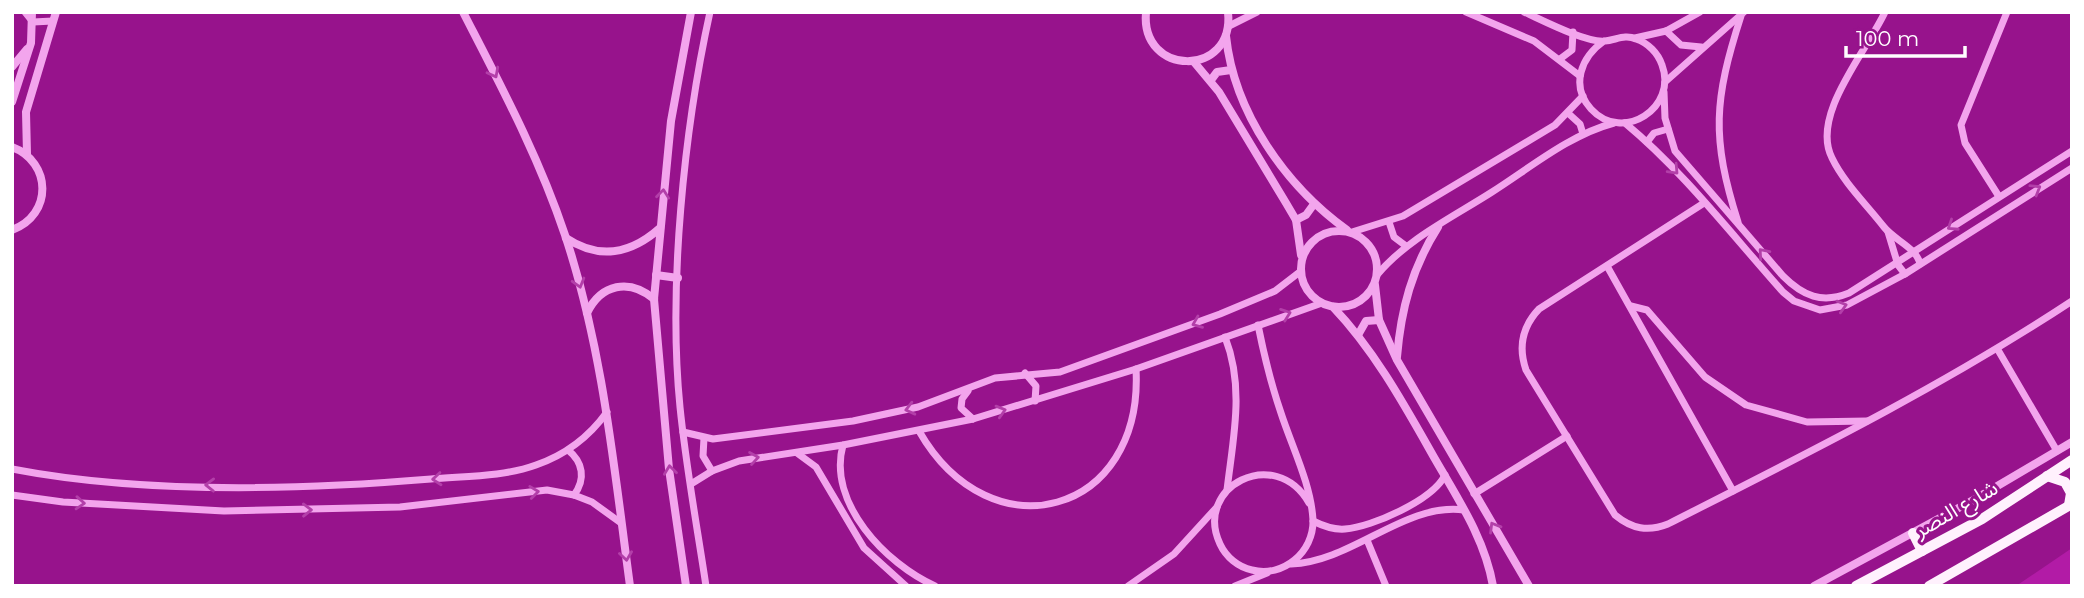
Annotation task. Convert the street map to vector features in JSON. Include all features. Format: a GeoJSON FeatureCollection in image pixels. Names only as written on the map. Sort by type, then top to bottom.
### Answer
{"type":"FeatureCollection","features":[{"type":"Feature","properties":{"kind":"main road","name":"شارع النصر"},"geometry":{"type":"LineString","coordinates":[[1856,586],[1982,519],[2072,460]]}},
{"type":"Feature","properties":{"kind":"main road"},"geometry":{"type":"LineString","coordinates":[[1929,586],[2071,505],[2071,493],[2065,482],[2047,476]]}},
{"type":"Feature","properties":{"kind":"main road"},"geometry":{"type":"LineString","coordinates":[[1913,533],[1922,551]]}},
{"type":"Feature","properties":{"kind":"street"},"geometry":{"type":"LineString","coordinates":[[12,230],[33,216],[42,201],[41,175],[27,154],[24,131],[26,112],[55,16],[32,17],[25,12]]}},
{"type":"Feature","properties":{"kind":"street"},"geometry":{"type":"LineString","coordinates":[[463,12],[536,156],[566,238],[587,313],[607,411],[630,586]]}},
{"type":"Feature","properties":{"kind":"street"},"geometry":{"type":"LineString","coordinates":[[686,586],[669,469],[654,299],[671,121],[691,12]]}},
{"type":"Feature","properties":{"kind":"street"},"geometry":{"type":"LineString","coordinates":[[706,586],[678,382],[678,278],[690,131],[710,12]]}},
{"type":"Feature","properties":{"kind":"street"},"geometry":{"type":"LineString","coordinates":[[1146,12],[1147,31],[1156,49],[1180,62],[1194,62],[1213,54],[1226,36],[1229,26],[1228,12]]}},
{"type":"Feature","properties":{"kind":"street"},"geometry":{"type":"LineString","coordinates":[[1466,12],[1503,26],[1560,59],[1580,75]]}},
{"type":"Feature","properties":{"kind":"street"},"geometry":{"type":"LineString","coordinates":[[1524,12],[1573,32],[1604,41],[1635,38],[1666,30],[1700,12]]}},
{"type":"Feature","properties":{"kind":"street"},"geometry":{"type":"LineString","coordinates":[[1885,12],[1832,108],[1827,140],[1830,156],[1839,170],[1888,232],[1912,252],[1920,264]]}},
{"type":"Feature","properties":{"kind":"street"},"geometry":{"type":"LineString","coordinates":[[2000,211],[1965,143],[1961,125],[2007,12]]}},
{"type":"Feature","properties":{"kind":"street"},"geometry":{"type":"LineString","coordinates":[[1229,26],[1252,13]]}},
{"type":"Feature","properties":{"kind":"street"},"geometry":{"type":"LineString","coordinates":[[1665,82],[1701,47],[1743,14]]}},
{"type":"Feature","properties":{"kind":"street"},"geometry":{"type":"LineString","coordinates":[[1740,226],[1723,171],[1717,126],[1721,81],[1743,14]]}},
{"type":"Feature","properties":{"kind":"street"},"geometry":{"type":"LineString","coordinates":[[12,102],[30,43],[32,17]]}},
{"type":"Feature","properties":{"kind":"street"},"geometry":{"type":"LineString","coordinates":[[1666,30],[1681,45],[1701,47]]}},
{"type":"Feature","properties":{"kind":"street"},"geometry":{"type":"LineString","coordinates":[[1560,59],[1572,50],[1573,32]]}},
{"type":"Feature","properties":{"kind":"street"},"geometry":{"type":"LineString","coordinates":[[1194,62],[1211,80],[1296,220],[1305,286],[1322,303],[1333,307],[1353,305],[1362,300],[1374,285],[1377,275],[1375,254],[1362,237],[1351,232],[1314,204],[1283,166],[1252,118],[1231,69],[1226,36]]}},
{"type":"Feature","properties":{"kind":"street"},"geometry":{"type":"LineString","coordinates":[[1635,38],[1649,46],[1660,58],[1665,82],[1668,130],[1675,151],[1795,288],[1815,298],[1838,297],[1849,293],[1995,197],[2071,151]]}},
{"type":"Feature","properties":{"kind":"street"},"geometry":{"type":"LineString","coordinates":[[1604,41],[1592,49],[1580,75],[1583,96],[1595,114],[1615,123]]}},
{"type":"Feature","properties":{"kind":"street"},"geometry":{"type":"LineString","coordinates":[[12,67],[30,43]]}},
{"type":"Feature","properties":{"kind":"street"},"geometry":{"type":"LineString","coordinates":[[1211,80],[1217,72],[1231,69]]}},
{"type":"Feature","properties":{"kind":"street"},"geometry":{"type":"LineString","coordinates":[[1377,275],[1406,246],[1583,134],[1644,117],[1653,111],[1664,92]]}},
{"type":"Feature","properties":{"kind":"street"},"geometry":{"type":"LineString","coordinates":[[1302,260],[1316,238],[1332,231],[1351,232],[1389,222],[1555,125],[1569,114],[1583,96]]}},
{"type":"Feature","properties":{"kind":"street"},"geometry":{"type":"LineString","coordinates":[[1569,114],[1577,120],[1583,134]]}},
{"type":"Feature","properties":{"kind":"street"},"geometry":{"type":"LineString","coordinates":[[1625,123],[1647,142],[1783,292],[1806,307],[1820,310],[1847,306],[1905,274],[2000,211],[2069,170]]}},
{"type":"Feature","properties":{"kind":"street"},"geometry":{"type":"LineString","coordinates":[[1647,142],[1654,133],[1668,130]]}},
{"type":"Feature","properties":{"kind":"street"},"geometry":{"type":"LineString","coordinates":[[12,147],[27,154]]}},
{"type":"Feature","properties":{"kind":"street"},"geometry":{"type":"LineString","coordinates":[[2054,162],[2069,170]]}},
{"type":"Feature","properties":{"kind":"street"},"geometry":{"type":"LineString","coordinates":[[2007,190],[2013,203]]}},
{"type":"Feature","properties":{"kind":"street"},"geometry":{"type":"LineString","coordinates":[[1704,203],[1539,309],[1525,327],[1522,337],[1521,348],[1526,370],[1615,515],[1634,527],[1657,528],[1873,420],[1998,350],[2072,301]]}},
{"type":"Feature","properties":{"kind":"street"},"geometry":{"type":"LineString","coordinates":[[1296,220],[1306,215],[1314,204]]}},
{"type":"Feature","properties":{"kind":"street"},"geometry":{"type":"LineString","coordinates":[[1389,222],[1394,237],[1406,246]]}},
{"type":"Feature","properties":{"kind":"street"},"geometry":{"type":"LineString","coordinates":[[1397,360],[1402,312],[1410,282],[1438,227]]}},
{"type":"Feature","properties":{"kind":"street"},"geometry":{"type":"LineString","coordinates":[[566,238],[588,250],[613,252],[638,246],[660,228]]}},
{"type":"Feature","properties":{"kind":"street"},"geometry":{"type":"LineString","coordinates":[[1888,232],[1897,262],[1905,274]]}},
{"type":"Feature","properties":{"kind":"street"},"geometry":{"type":"LineString","coordinates":[[1607,266],[1734,491]]}},
{"type":"Feature","properties":{"kind":"street"},"geometry":{"type":"LineString","coordinates":[[683,432],[704,438],[784,431],[888,415],[939,401],[995,379],[1025,373],[1060,372],[1157,339],[1275,291],[1301,271]]}},
{"type":"Feature","properties":{"kind":"street"},"geometry":{"type":"LineString","coordinates":[[656,275],[678,278]]}},
{"type":"Feature","properties":{"kind":"street"},"geometry":{"type":"LineString","coordinates":[[1374,285],[1379,320],[1397,360],[1529,586]]}},
{"type":"Feature","properties":{"kind":"street"},"geometry":{"type":"LineString","coordinates":[[587,313],[593,303],[611,288],[634,287],[654,299]]}},
{"type":"Feature","properties":{"kind":"street"},"geometry":{"type":"LineString","coordinates":[[691,484],[712,471],[749,458],[844,445],[973,419],[1136,369],[1322,303]]}},
{"type":"Feature","properties":{"kind":"street"},"geometry":{"type":"LineString","coordinates":[[1631,306],[1647,310],[1705,377],[1746,405],[1807,422],[1873,420]]}},
{"type":"Feature","properties":{"kind":"street"},"geometry":{"type":"LineString","coordinates":[[1333,307],[1358,335],[1398,394],[1445,475],[1482,548],[1493,586]]}},
{"type":"Feature","properties":{"kind":"street"},"geometry":{"type":"LineString","coordinates":[[1358,335],[1366,321],[1379,320]]}},
{"type":"Feature","properties":{"kind":"street"},"geometry":{"type":"LineString","coordinates":[[1258,325],[1271,382],[1296,453],[1313,521],[1305,550],[1290,564]]}},
{"type":"Feature","properties":{"kind":"street"},"geometry":{"type":"LineString","coordinates":[[1225,337],[1233,359],[1238,395],[1227,491]]}},
{"type":"Feature","properties":{"kind":"street"},"geometry":{"type":"LineString","coordinates":[[1998,350],[2057,451]]}},
{"type":"Feature","properties":{"kind":"street"},"geometry":{"type":"LineString","coordinates":[[919,430],[941,463],[971,488],[1007,504],[1026,507],[1047,505],[1086,489],[1116,460],[1134,416],[1136,369]]}},
{"type":"Feature","properties":{"kind":"street"},"geometry":{"type":"LineString","coordinates":[[1025,373],[1036,386],[1035,401]]}},
{"type":"Feature","properties":{"kind":"street"},"geometry":{"type":"LineString","coordinates":[[971,388],[962,399],[961,408],[973,419]]}},
{"type":"Feature","properties":{"kind":"street"},"geometry":{"type":"LineString","coordinates":[[12,469],[184,485],[338,485],[515,471],[534,466],[568,450],[598,425],[607,411]]}},
{"type":"Feature","properties":{"kind":"street"},"geometry":{"type":"LineString","coordinates":[[1474,494],[1567,436]]}},
{"type":"Feature","properties":{"kind":"street"},"geometry":{"type":"LineString","coordinates":[[704,438],[703,456],[712,471]]}},
{"type":"Feature","properties":{"kind":"street"},"geometry":{"type":"LineString","coordinates":[[1814,586],[2072,442]]}},
{"type":"Feature","properties":{"kind":"street"},"geometry":{"type":"LineString","coordinates":[[844,445],[841,472],[848,497],[864,527],[896,562],[934,586]]}},
{"type":"Feature","properties":{"kind":"street"},"geometry":{"type":"LineString","coordinates":[[568,450],[578,460],[582,474],[575,495]]}},
{"type":"Feature","properties":{"kind":"street"},"geometry":{"type":"LineString","coordinates":[[796,452],[816,467],[864,548],[906,586]]}},
{"type":"Feature","properties":{"kind":"street"},"geometry":{"type":"LineString","coordinates":[[1128,586],[1165,562],[1218,506],[1227,491],[1245,478],[1277,475],[1296,486],[1309,503]]}},
{"type":"Feature","properties":{"kind":"street"},"geometry":{"type":"LineString","coordinates":[[1313,521],[1329,528],[1356,527],[1427,496],[1445,475]]}},
{"type":"Feature","properties":{"kind":"street"},"geometry":{"type":"LineString","coordinates":[[12,495],[63,502],[224,511],[400,507],[547,490],[575,495],[600,506],[621,523]]}},
{"type":"Feature","properties":{"kind":"street"},"geometry":{"type":"LineString","coordinates":[[1218,506],[1217,535],[1226,554],[1251,570],[1271,571]]}},
{"type":"Feature","properties":{"kind":"street"},"geometry":{"type":"LineString","coordinates":[[1235,586],[1290,564],[1321,560],[1432,511],[1464,510]]}},
{"type":"Feature","properties":{"kind":"street"},"geometry":{"type":"LineString","coordinates":[[1367,540],[1386,586]]}},
{"type":"Feature","properties":{"kind":"shaded area"},"geometry":{"type":"Polygon","coordinates":[[[2072,548],[2072,586],[2016,586],[2072,548]]]}}]}
